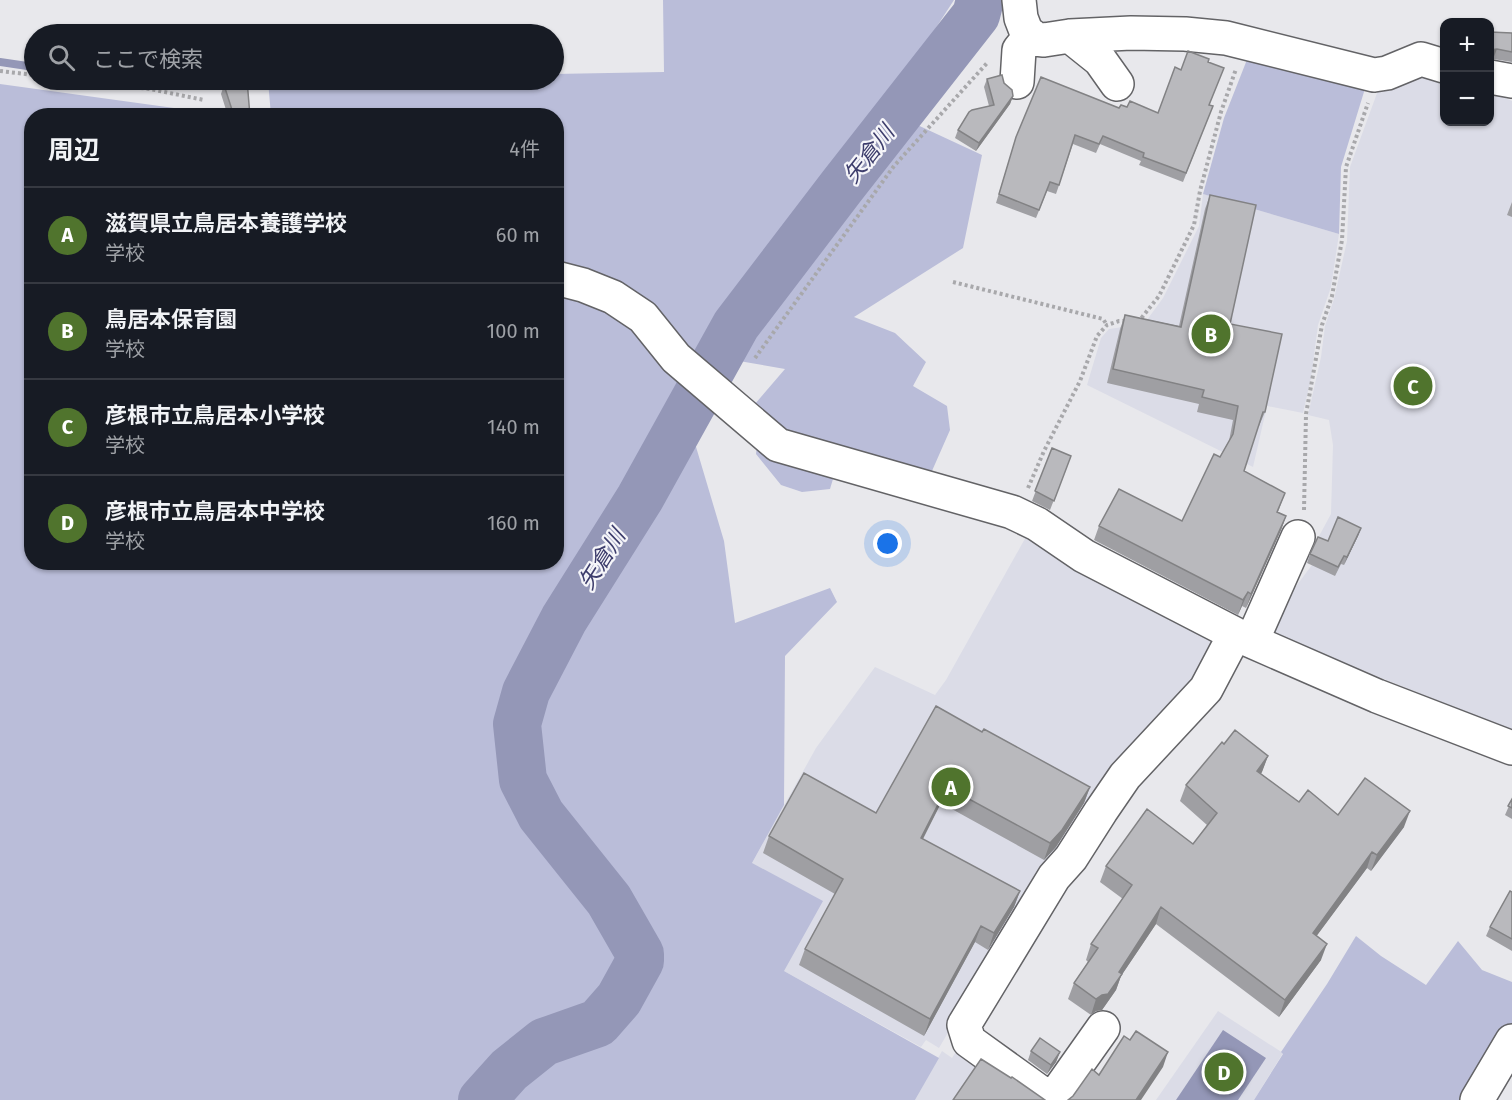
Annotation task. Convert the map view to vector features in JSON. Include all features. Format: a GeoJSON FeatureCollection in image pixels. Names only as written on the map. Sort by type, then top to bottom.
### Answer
{"type":"FeatureCollection","features":[{"type":"Feature","properties":{"kind":"street"},"geometry":{"type":"LineString","coordinates":[[1019,0],[1021,18],[1026,32],[1035,39],[1131,33],[1185,34],[1226,38],[1374,75],[1387,73],[1421,59],[1440,65]]}},
{"type":"Feature","properties":{"kind":"street"},"geometry":{"type":"LineString","coordinates":[[1017,82],[1019,50],[1031,35]]}},
{"type":"Feature","properties":{"kind":"street"},"geometry":{"type":"LineString","coordinates":[[1070,36],[1100,60],[1117,84]]}},
{"type":"Feature","properties":{"kind":"street"},"geometry":{"type":"LineString","coordinates":[[1494,78],[1512,81]]}},
{"type":"Feature","properties":{"kind":"street"},"geometry":{"type":"LineString","coordinates":[[564,280],[613,297],[643,317],[676,358],[778,445],[1017,514],[1037,524],[1084,556],[1243,637],[1377,696],[1512,748]]}},
{"type":"Feature","properties":{"kind":"street"},"geometry":{"type":"LineString","coordinates":[[1103,1028],[1052,1100],[969,1041],[964,1025],[1054,878],[1071,858],[1125,776],[1206,689],[1243,637],[1298,537]]}},
{"type":"Feature","properties":{"kind":"street"},"geometry":{"type":"LineString","coordinates":[[1477,1100],[1512,1041]]}},
{"type":"Feature","properties":{"kind":"path"},"geometry":{"type":"LineString","coordinates":[[1017,514],[1044,451],[1080,381],[1097,336],[1107,325],[1119,321],[1139,321],[1159,296],[1194,225],[1200,191],[1221,112],[1245,43]]}},
{"type":"Feature","properties":{"kind":"path"},"geometry":{"type":"LineString","coordinates":[[755,358],[894,166],[990,60]]}},
{"type":"Feature","properties":{"kind":"path"},"geometry":{"type":"LineString","coordinates":[[0,71],[24,74]]}},
{"type":"Feature","properties":{"kind":"path"},"geometry":{"type":"LineString","coordinates":[[1298,537],[1303,518],[1306,414],[1322,325],[1332,297],[1342,240],[1346,167],[1367,108],[1374,75]]}},
{"type":"Feature","properties":{"kind":"path"},"geometry":{"type":"LineString","coordinates":[[155,90],[204,100]]}},
{"type":"Feature","properties":{"kind":"path"},"geometry":{"type":"LineString","coordinates":[[953,282],[1103,319],[1107,325]]}},
{"type":"Feature","properties":{"kind":"shaded area"},"geometry":{"type":"Polygon","coordinates":[[[663,0],[954,0],[883,109],[982,155],[963,248],[854,317],[895,333],[926,362],[913,386],[947,406],[950,430],[928,480],[794,444],[748,412],[785,369],[704,355],[680,393],[724,541],[735,623],[830,588],[837,602],[785,656],[784,805],[752,863],[823,901],[784,971],[939,1058],[915,1100],[0,1100],[0,84],[24,87],[24,90],[44,90],[174,108],[24,108],[24,570],[564,570],[564,108],[270,108],[269,90],[564,90],[564,74],[664,72],[663,0]]]}},
{"type":"Feature","properties":{"kind":"shaded area"},"geometry":{"type":"Polygon","coordinates":[[[1250,52],[1367,82],[1341,167],[1339,234],[1203,194],[1224,118],[1250,52]]]}},
{"type":"Feature","properties":{"kind":"shaded area"},"geometry":{"type":"Polygon","coordinates":[[[1440,75],[1440,126],[1494,126],[1494,94],[1512,101],[1512,730],[1276,636],[1273,628],[1288,597],[1312,565],[1306,560],[1331,514],[1333,445],[1329,420],[1308,415],[1321,357],[1325,326],[1334,299],[1347,241],[1350,167],[1380,85],[1396,88],[1398,77],[1440,75]]]}},
{"type":"Feature","properties":{"kind":"shaded area"},"geometry":{"type":"Polygon","coordinates":[[[1203,194],[1339,234],[1331,287],[1318,325],[1311,378],[1303,413],[1267,406],[1253,467],[1087,385],[1101,338],[1109,329],[1144,324],[1163,298],[1199,226],[1203,194]]]}},
{"type":"Feature","properties":{"kind":"shaded area"},"geometry":{"type":"Polygon","coordinates":[[[758,436],[836,469],[830,489],[802,492],[781,485],[756,454],[758,436]]]}},
{"type":"Feature","properties":{"kind":"shaded area"},"geometry":{"type":"Polygon","coordinates":[[[1027,535],[1218,644],[993,956],[939,1048],[926,1040],[921,1047],[784,971],[752,863],[816,748],[875,667],[935,695],[946,680],[1027,535]]]}},
{"type":"Feature","properties":{"kind":"shaded area"},"geometry":{"type":"Polygon","coordinates":[[[1356,936],[1381,956],[1426,985],[1458,941],[1482,970],[1512,982],[1512,1025],[1468,1100],[1254,1100],[1283,1054],[1281,1052],[1356,936]]]}},
{"type":"Feature","properties":{"kind":"shaded area"},"geometry":{"type":"Polygon","coordinates":[[[1218,1011],[1283,1053],[1254,1100],[1156,1100],[1218,1011]]]}},
{"type":"Feature","properties":{"kind":"shaded area"},"geometry":{"type":"Polygon","coordinates":[[[1223,1030],[1266,1058],[1238,1100],[1176,1100],[1223,1030]]]}},
{"type":"Feature","properties":{"kind":"shaded area"},"geometry":{"type":"Polygon","coordinates":[[[959,1047],[1034,1100],[915,1100],[942,1051],[952,1058],[959,1047]]]}},
{"type":"Feature","properties":{"kind":"building"},"geometry":{"type":"Polygon","coordinates":[[[1494,32],[1512,33],[1512,52],[1494,49],[1494,32]]]}},
{"type":"Feature","properties":{"kind":"building"},"geometry":{"type":"Polygon","coordinates":[[[1188,51],[1224,68],[1209,105],[1213,106],[1186,173],[1143,157],[1144,153],[1103,136],[1099,144],[1075,135],[1059,185],[1050,182],[1039,210],[999,194],[1016,137],[1041,77],[1119,108],[1121,105],[1127,107],[1130,101],[1158,113],[1175,67],[1181,70],[1188,51]]]}},
{"type":"Feature","properties":{"kind":"building"},"geometry":{"type":"Polygon","coordinates":[[[1002,75],[1004,83],[1012,90],[1013,96],[979,143],[958,130],[969,112],[994,105],[987,79],[1002,75]]]}},
{"type":"Feature","properties":{"kind":"building"},"geometry":{"type":"Polygon","coordinates":[[[226,90],[248,90],[249,108],[231,108],[226,90]]]}},
{"type":"Feature","properties":{"kind":"building"},"geometry":{"type":"Polygon","coordinates":[[[1210,195],[1256,205],[1230,324],[1282,334],[1265,412],[1263,412],[1244,471],[1285,493],[1277,512],[1286,516],[1251,594],[1248,592],[1243,600],[1099,526],[1119,489],[1182,521],[1214,454],[1220,457],[1233,434],[1238,406],[1202,397],[1204,390],[1113,369],[1125,315],[1181,327],[1210,195]]]}},
{"type":"Feature","properties":{"kind":"building"},"geometry":{"type":"Polygon","coordinates":[[[1052,448],[1071,456],[1054,501],[1035,491],[1052,448]]]}},
{"type":"Feature","properties":{"kind":"building"},"geometry":{"type":"Polygon","coordinates":[[[1338,517],[1361,528],[1347,557],[1344,556],[1338,567],[1310,554],[1318,537],[1328,541],[1338,517]]]}},
{"type":"Feature","properties":{"kind":"building"},"geometry":{"type":"Polygon","coordinates":[[[936,706],[982,732],[984,729],[1090,787],[1062,830],[1050,843],[947,787],[921,838],[1020,891],[994,933],[981,926],[930,1019],[805,949],[843,879],[769,836],[804,773],[876,813],[936,706]]]}},
{"type":"Feature","properties":{"kind":"building"},"geometry":{"type":"Polygon","coordinates":[[[1235,730],[1268,756],[1257,771],[1299,802],[1308,790],[1338,815],[1365,778],[1410,811],[1377,855],[1372,852],[1313,933],[1327,944],[1285,1000],[1161,907],[1119,972],[1122,974],[1108,994],[1096,999],[1074,983],[1098,948],[1091,944],[1132,885],[1106,866],[1147,809],[1193,844],[1217,813],[1186,785],[1235,730]]]}},
{"type":"Feature","properties":{"kind":"building"},"geometry":{"type":"Polygon","coordinates":[[[1510,891],[1512,892],[1512,939],[1490,927],[1510,891]]]}},
{"type":"Feature","properties":{"kind":"building"},"geometry":{"type":"Polygon","coordinates":[[[1136,1031],[1168,1052],[1136,1100],[1068,1100],[1092,1069],[1099,1075],[1124,1036],[1130,1040],[1136,1031]]]}},
{"type":"Feature","properties":{"kind":"building"},"geometry":{"type":"Polygon","coordinates":[[[1040,1038],[1060,1052],[1051,1065],[1031,1051],[1040,1038]]]}},
{"type":"Feature","properties":{"kind":"building"},"geometry":{"type":"Polygon","coordinates":[[[981,1059],[1012,1077],[1045,1100],[953,1100],[981,1059]]]}},
{"type":"Feature","properties":{"kind":"waterway","name":"矢倉川"},"geometry":{"type":"LineString","coordinates":[[482,1100],[509,1070],[544,1042],[598,1023],[619,999],[640,961],[640,954],[609,900],[541,815],[523,780],[517,724],[526,692],[564,619],[640,498],[736,325],[976,15],[980,0]]}},
{"type":"Feature","properties":{"kind":"waterway"},"geometry":{"type":"LineString","coordinates":[[0,62],[24,66]]}},
{"type":"Feature","properties":{"kind":"place","name":"鳥居本保育園"},"geometry":{"type":"Point","coordinates":[1211,334]}},
{"type":"Feature","properties":{"kind":"place","name":"彦根市立鳥居本小学校"},"geometry":{"type":"Point","coordinates":[1413,386]}},
{"type":"Feature","properties":{"kind":"place","name":"滋賀県立鳥居本養護学校"},"geometry":{"type":"Point","coordinates":[951,787]}},
{"type":"Feature","properties":{"kind":"place","name":"彦根市立鳥居本中学校"},"geometry":{"type":"Point","coordinates":[1224,1072]}}]}
